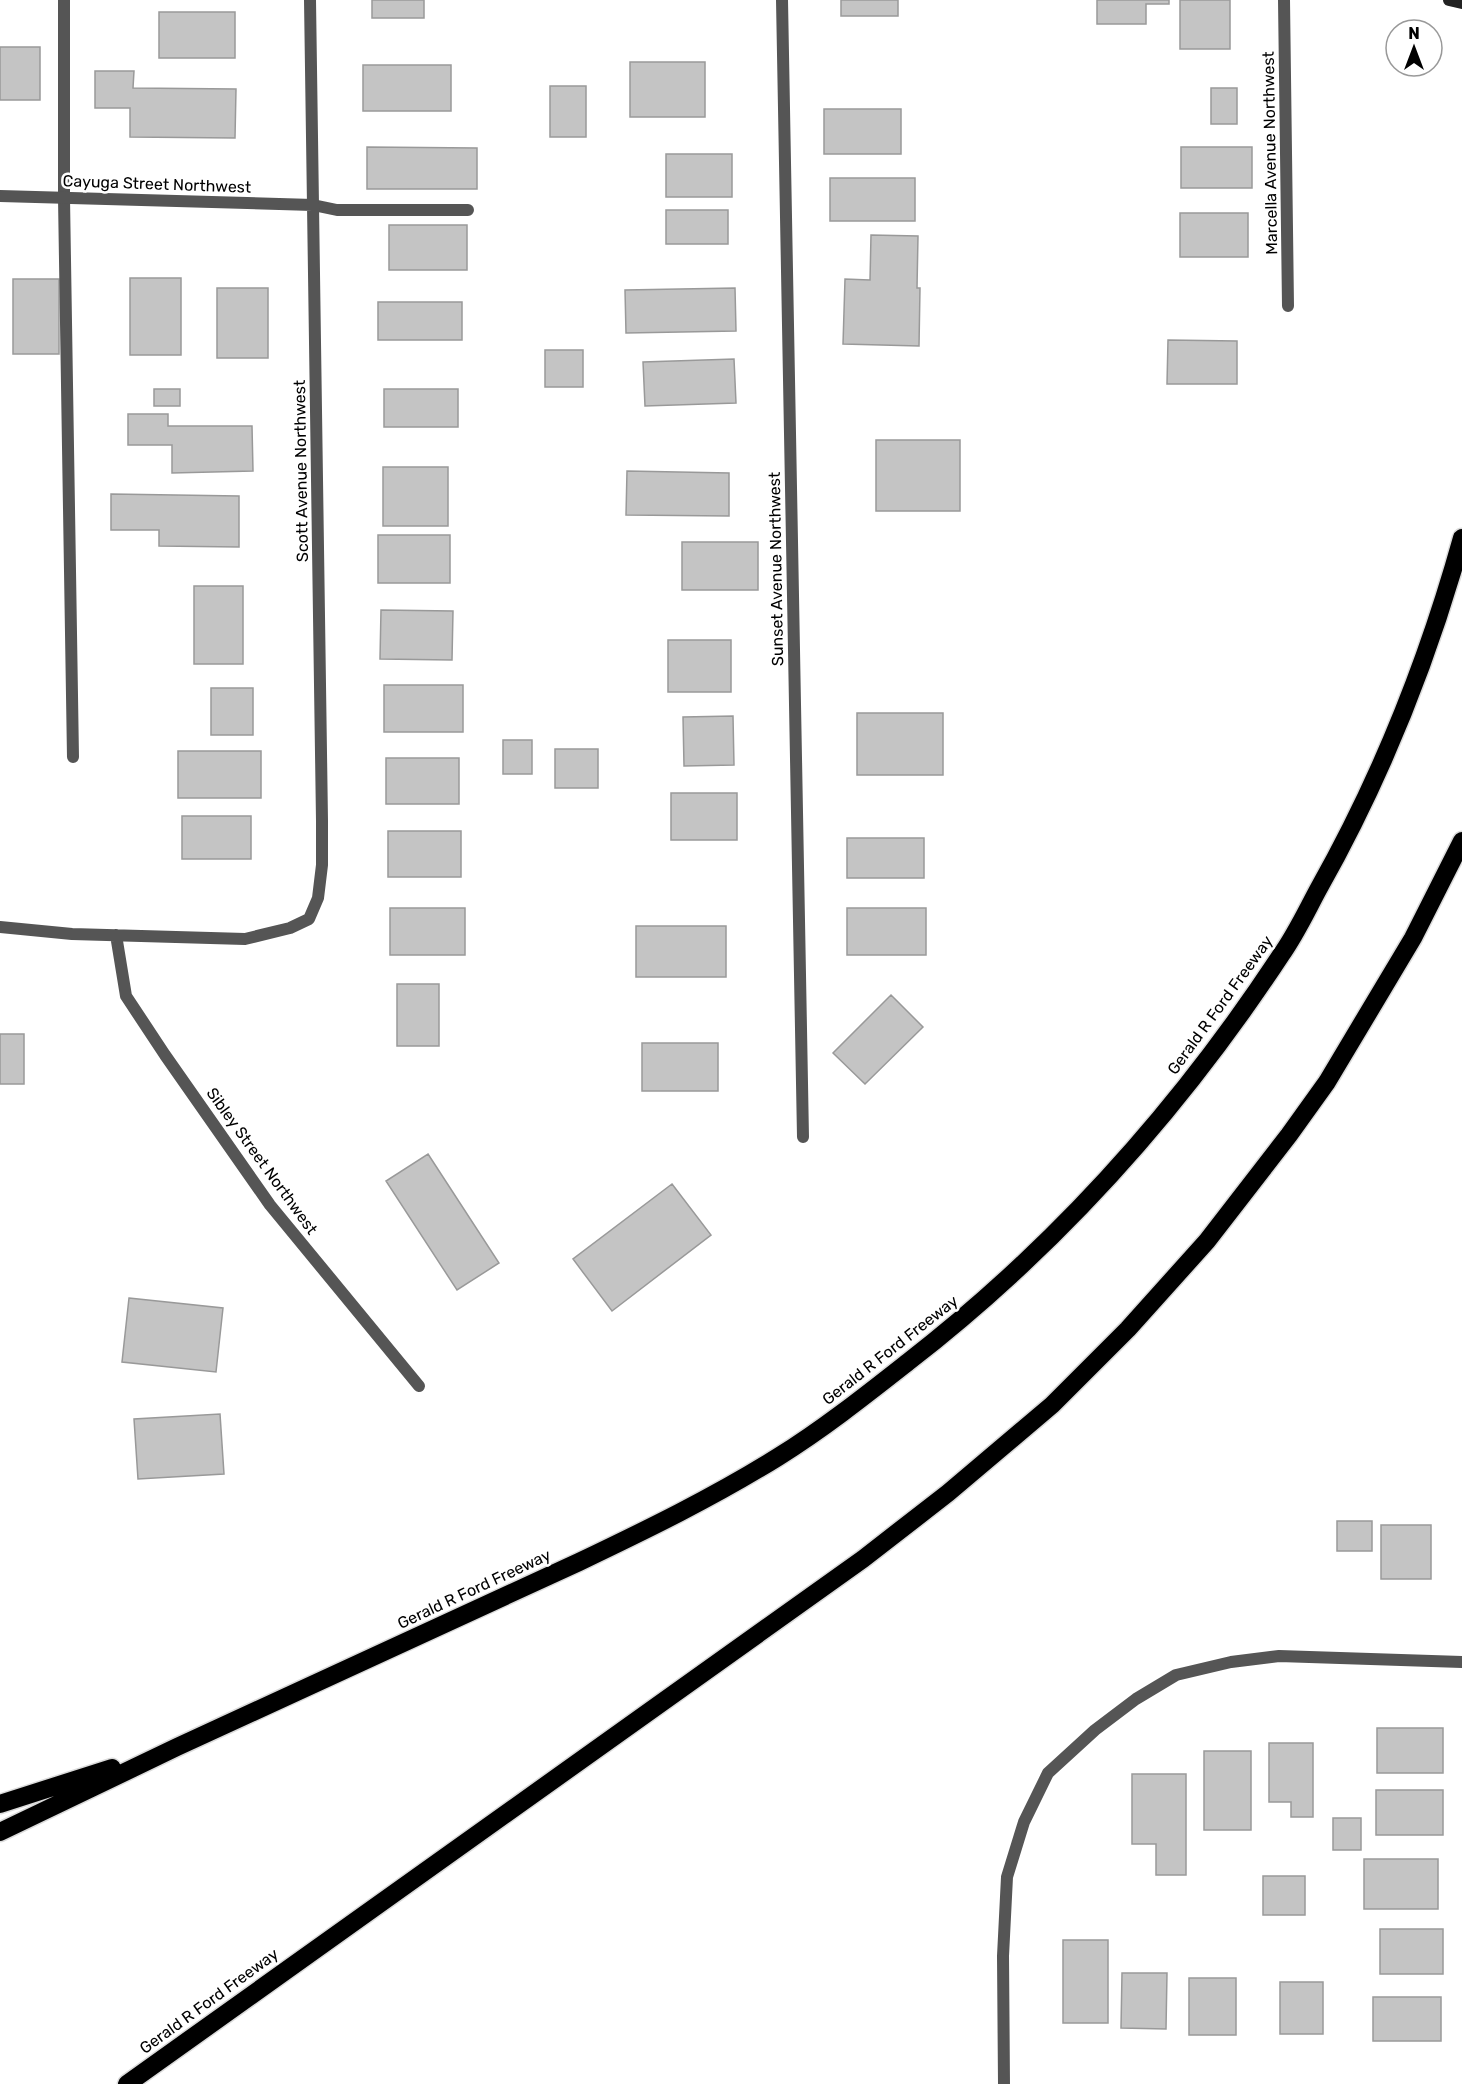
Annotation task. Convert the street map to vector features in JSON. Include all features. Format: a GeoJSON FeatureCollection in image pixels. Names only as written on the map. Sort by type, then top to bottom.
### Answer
{"type":"FeatureCollection","features":[{"type":"Feature","properties":{"kind":"highway","name":"Gerald R Ford Freeway"},"geometry":{"type":"LineString","coordinates":[[0,1832],[177,1747],[579,1562],[644,1531],[734,1482],[779,1456],[864,1397],[929,1346],[1006,1280],[1128,1158],[1197,1072],[1283,953],[1332,865],[1370,789],[1431,640],[1462,538]]}},
{"type":"Feature","properties":{"kind":"highway","name":"Gerald R Ford Freeway"},"geometry":{"type":"LineString","coordinates":[[127,2084],[863,1559],[948,1493],[1052,1405],[1128,1329],[1208,1241],[1289,1135],[1327,1082],[1413,938],[1462,841]]}},
{"type":"Feature","properties":{"kind":"highway"},"geometry":{"type":"LineString","coordinates":[[0,1804],[177,1747]]}},
{"type":"Feature","properties":{"kind":"main road"},"geometry":{"type":"LineString","coordinates":[[1449,0],[1462,3]]}},
{"type":"Feature","properties":{"kind":"street"},"geometry":{"type":"LineString","coordinates":[[64,0],[64,198],[73,757]]}},
{"type":"Feature","properties":{"kind":"street","name":"Scott Avenue Northwest"},"geometry":{"type":"LineString","coordinates":[[116,935],[245,939],[290,928],[309,919],[318,898],[322,865],[310,0]]}},
{"type":"Feature","properties":{"kind":"street","name":"Sunset Avenue Northwest"},"geometry":{"type":"LineString","coordinates":[[782,0],[803,1137]]}},
{"type":"Feature","properties":{"kind":"street","name":"Marcella Avenue Northwest"},"geometry":{"type":"LineString","coordinates":[[1284,0],[1288,306]]}},
{"type":"Feature","properties":{"kind":"street","name":"Cayuga Street Northwest"},"geometry":{"type":"LineString","coordinates":[[0,196],[313,205],[337,210],[468,210]]}},
{"type":"Feature","properties":{"kind":"street"},"geometry":{"type":"LineString","coordinates":[[0,927],[72,934],[116,935]]}},
{"type":"Feature","properties":{"kind":"street","name":"Sibley Street Northwest"},"geometry":{"type":"LineString","coordinates":[[116,935],[126,996],[270,1206],[419,1386]]}},
{"type":"Feature","properties":{"kind":"street"},"geometry":{"type":"LineString","coordinates":[[1004,2084],[1003,1956],[1007,1877],[1024,1822],[1048,1773],[1095,1730],[1136,1699],[1176,1675],[1231,1662],[1279,1656],[1462,1662]]}},
{"type":"Feature","properties":{"kind":"building"},"geometry":{"type":"Polygon","coordinates":[[[372,0],[424,0],[424,18],[372,18],[372,0]]]}},
{"type":"Feature","properties":{"kind":"building"},"geometry":{"type":"Polygon","coordinates":[[[841,0],[898,0],[898,16],[841,16],[841,0]]]}},
{"type":"Feature","properties":{"kind":"building"},"geometry":{"type":"Polygon","coordinates":[[[1097,0],[1169,0],[1169,4],[1146,4],[1146,24],[1097,24],[1097,0]]]}},
{"type":"Feature","properties":{"kind":"building"},"geometry":{"type":"Polygon","coordinates":[[[1180,0],[1230,0],[1230,49],[1180,49],[1180,0]]]}},
{"type":"Feature","properties":{"kind":"building"},"geometry":{"type":"Polygon","coordinates":[[[159,12],[235,12],[235,58],[159,58],[159,12]]]}},
{"type":"Feature","properties":{"kind":"building"},"geometry":{"type":"Polygon","coordinates":[[[0,47],[40,47],[40,100],[0,100],[0,47]]]}},
{"type":"Feature","properties":{"kind":"building"},"geometry":{"type":"Polygon","coordinates":[[[630,62],[705,62],[705,117],[630,117],[630,62]]]}},
{"type":"Feature","properties":{"kind":"building"},"geometry":{"type":"Polygon","coordinates":[[[363,65],[451,65],[451,111],[363,111],[363,65]]]}},
{"type":"Feature","properties":{"kind":"building"},"geometry":{"type":"Polygon","coordinates":[[[95,71],[134,71],[133,88],[236,89],[235,138],[130,137],[130,108],[95,108],[95,71]]]}},
{"type":"Feature","properties":{"kind":"building"},"geometry":{"type":"Polygon","coordinates":[[[550,86],[586,86],[586,137],[550,137],[550,86]]]}},
{"type":"Feature","properties":{"kind":"building"},"geometry":{"type":"Polygon","coordinates":[[[1211,88],[1237,88],[1237,124],[1211,124],[1211,88]]]}},
{"type":"Feature","properties":{"kind":"building"},"geometry":{"type":"Polygon","coordinates":[[[824,109],[901,109],[901,154],[824,154],[824,109]]]}},
{"type":"Feature","properties":{"kind":"building"},"geometry":{"type":"Polygon","coordinates":[[[367,147],[477,148],[477,189],[367,189],[367,147]]]}},
{"type":"Feature","properties":{"kind":"building"},"geometry":{"type":"Polygon","coordinates":[[[1181,147],[1252,147],[1252,188],[1181,188],[1181,147]]]}},
{"type":"Feature","properties":{"kind":"building"},"geometry":{"type":"Polygon","coordinates":[[[666,154],[732,154],[732,197],[666,197],[666,154]]]}},
{"type":"Feature","properties":{"kind":"building"},"geometry":{"type":"Polygon","coordinates":[[[830,178],[915,178],[915,221],[830,221],[830,178]]]}},
{"type":"Feature","properties":{"kind":"building"},"geometry":{"type":"Polygon","coordinates":[[[666,210],[728,210],[728,244],[666,244],[666,210]]]}},
{"type":"Feature","properties":{"kind":"building"},"geometry":{"type":"Polygon","coordinates":[[[1180,213],[1248,213],[1248,257],[1180,257],[1180,213]]]}},
{"type":"Feature","properties":{"kind":"building"},"geometry":{"type":"Polygon","coordinates":[[[389,225],[467,225],[467,270],[389,270],[389,225]]]}},
{"type":"Feature","properties":{"kind":"building"},"geometry":{"type":"Polygon","coordinates":[[[871,235],[918,236],[919,346],[843,344],[845,279],[870,280],[871,235]]]}},
{"type":"Feature","properties":{"kind":"building"},"geometry":{"type":"Polygon","coordinates":[[[130,278],[181,278],[181,355],[130,355],[130,278]]]}},
{"type":"Feature","properties":{"kind":"building"},"geometry":{"type":"Polygon","coordinates":[[[13,279],[59,279],[59,354],[13,354],[13,279]]]}},
{"type":"Feature","properties":{"kind":"building"},"geometry":{"type":"Polygon","coordinates":[[[217,288],[268,288],[268,358],[217,358],[217,288]]]}},
{"type":"Feature","properties":{"kind":"building"},"geometry":{"type":"Polygon","coordinates":[[[735,288],[736,331],[626,333],[625,290],[735,288]]]}},
{"type":"Feature","properties":{"kind":"building"},"geometry":{"type":"Polygon","coordinates":[[[378,302],[462,302],[462,340],[378,340],[378,302]]]}},
{"type":"Feature","properties":{"kind":"building"},"geometry":{"type":"Polygon","coordinates":[[[1168,340],[1237,341],[1237,384],[1167,384],[1168,340]]]}},
{"type":"Feature","properties":{"kind":"building"},"geometry":{"type":"Polygon","coordinates":[[[545,350],[583,350],[583,387],[545,387],[545,350]]]}},
{"type":"Feature","properties":{"kind":"building"},"geometry":{"type":"Polygon","coordinates":[[[734,359],[736,403],[645,406],[643,362],[734,359]]]}},
{"type":"Feature","properties":{"kind":"building"},"geometry":{"type":"Polygon","coordinates":[[[154,389],[180,389],[180,406],[154,406],[154,389]]]}},
{"type":"Feature","properties":{"kind":"building"},"geometry":{"type":"Polygon","coordinates":[[[384,389],[458,389],[458,427],[384,427],[384,389]]]}},
{"type":"Feature","properties":{"kind":"building"},"geometry":{"type":"Polygon","coordinates":[[[128,414],[168,414],[168,426],[252,426],[253,471],[172,473],[172,445],[128,445],[128,414]]]}},
{"type":"Feature","properties":{"kind":"building"},"geometry":{"type":"Polygon","coordinates":[[[876,440],[960,440],[960,511],[876,511],[876,440]]]}},
{"type":"Feature","properties":{"kind":"building"},"geometry":{"type":"Polygon","coordinates":[[[383,467],[448,467],[448,526],[383,526],[383,467]]]}},
{"type":"Feature","properties":{"kind":"building"},"geometry":{"type":"Polygon","coordinates":[[[627,471],[729,473],[729,516],[626,515],[627,471]]]}},
{"type":"Feature","properties":{"kind":"building"},"geometry":{"type":"Polygon","coordinates":[[[111,494],[239,496],[239,547],[159,546],[159,530],[111,530],[111,494]]]}},
{"type":"Feature","properties":{"kind":"building"},"geometry":{"type":"Polygon","coordinates":[[[378,535],[450,535],[450,583],[378,583],[378,535]]]}},
{"type":"Feature","properties":{"kind":"building"},"geometry":{"type":"Polygon","coordinates":[[[682,542],[758,542],[758,590],[682,590],[682,542]]]}},
{"type":"Feature","properties":{"kind":"building"},"geometry":{"type":"Polygon","coordinates":[[[194,586],[243,586],[243,664],[194,664],[194,586]]]}},
{"type":"Feature","properties":{"kind":"building"},"geometry":{"type":"Polygon","coordinates":[[[381,610],[453,611],[452,660],[380,659],[381,610]]]}},
{"type":"Feature","properties":{"kind":"building"},"geometry":{"type":"Polygon","coordinates":[[[668,640],[731,640],[731,692],[668,692],[668,640]]]}},
{"type":"Feature","properties":{"kind":"building"},"geometry":{"type":"Polygon","coordinates":[[[384,685],[463,685],[463,732],[384,732],[384,685]]]}},
{"type":"Feature","properties":{"kind":"building"},"geometry":{"type":"Polygon","coordinates":[[[211,688],[253,688],[253,735],[211,735],[211,688]]]}},
{"type":"Feature","properties":{"kind":"building"},"geometry":{"type":"Polygon","coordinates":[[[857,713],[943,713],[943,775],[857,775],[857,713]]]}},
{"type":"Feature","properties":{"kind":"building"},"geometry":{"type":"Polygon","coordinates":[[[733,716],[734,765],[684,766],[683,717],[733,716]]]}},
{"type":"Feature","properties":{"kind":"building"},"geometry":{"type":"Polygon","coordinates":[[[503,740],[532,740],[532,774],[503,774],[503,740]]]}},
{"type":"Feature","properties":{"kind":"building"},"geometry":{"type":"Polygon","coordinates":[[[555,749],[598,749],[598,788],[555,788],[555,749]]]}},
{"type":"Feature","properties":{"kind":"building"},"geometry":{"type":"Polygon","coordinates":[[[178,751],[261,751],[261,798],[178,798],[178,751]]]}},
{"type":"Feature","properties":{"kind":"building"},"geometry":{"type":"Polygon","coordinates":[[[386,758],[459,758],[459,804],[386,804],[386,758]]]}},
{"type":"Feature","properties":{"kind":"building"},"geometry":{"type":"Polygon","coordinates":[[[671,793],[737,793],[737,840],[671,840],[671,793]]]}},
{"type":"Feature","properties":{"kind":"building"},"geometry":{"type":"Polygon","coordinates":[[[182,816],[251,816],[251,859],[182,859],[182,816]]]}},
{"type":"Feature","properties":{"kind":"building"},"geometry":{"type":"Polygon","coordinates":[[[388,831],[461,831],[461,877],[388,877],[388,831]]]}},
{"type":"Feature","properties":{"kind":"building"},"geometry":{"type":"Polygon","coordinates":[[[847,838],[924,838],[924,878],[847,878],[847,838]]]}},
{"type":"Feature","properties":{"kind":"building"},"geometry":{"type":"Polygon","coordinates":[[[390,908],[465,908],[465,955],[390,955],[390,908]]]}},
{"type":"Feature","properties":{"kind":"building"},"geometry":{"type":"Polygon","coordinates":[[[847,908],[926,908],[926,955],[847,955],[847,908]]]}},
{"type":"Feature","properties":{"kind":"building"},"geometry":{"type":"Polygon","coordinates":[[[636,926],[726,926],[726,977],[636,977],[636,926]]]}},
{"type":"Feature","properties":{"kind":"building"},"geometry":{"type":"Polygon","coordinates":[[[397,984],[439,984],[439,1046],[397,1046],[397,984]]]}},
{"type":"Feature","properties":{"kind":"building"},"geometry":{"type":"Polygon","coordinates":[[[891,995],[923,1027],[865,1084],[833,1053],[891,995]]]}},
{"type":"Feature","properties":{"kind":"building"},"geometry":{"type":"Polygon","coordinates":[[[0,1034],[24,1034],[24,1084],[0,1084],[0,1034]]]}},
{"type":"Feature","properties":{"kind":"building"},"geometry":{"type":"Polygon","coordinates":[[[642,1043],[718,1043],[718,1091],[642,1091],[642,1043]]]}},
{"type":"Feature","properties":{"kind":"building"},"geometry":{"type":"Polygon","coordinates":[[[428,1154],[499,1263],[457,1290],[386,1181],[428,1154]]]}},
{"type":"Feature","properties":{"kind":"building"},"geometry":{"type":"Polygon","coordinates":[[[672,1184],[711,1235],[612,1311],[573,1259],[672,1184]]]}},
{"type":"Feature","properties":{"kind":"building"},"geometry":{"type":"Polygon","coordinates":[[[129,1298],[223,1308],[216,1372],[122,1362],[129,1298]]]}},
{"type":"Feature","properties":{"kind":"building"},"geometry":{"type":"Polygon","coordinates":[[[220,1414],[224,1474],[138,1479],[134,1419],[220,1414]]]}},
{"type":"Feature","properties":{"kind":"building"},"geometry":{"type":"Polygon","coordinates":[[[1337,1521],[1372,1521],[1372,1551],[1337,1551],[1337,1521]]]}},
{"type":"Feature","properties":{"kind":"building"},"geometry":{"type":"Polygon","coordinates":[[[1381,1525],[1431,1525],[1431,1579],[1381,1579],[1381,1525]]]}},
{"type":"Feature","properties":{"kind":"building"},"geometry":{"type":"Polygon","coordinates":[[[1377,1728],[1443,1728],[1443,1773],[1377,1773],[1377,1728]]]}},
{"type":"Feature","properties":{"kind":"building"},"geometry":{"type":"Polygon","coordinates":[[[1269,1743],[1313,1743],[1313,1817],[1291,1817],[1291,1802],[1269,1802],[1269,1743]]]}},
{"type":"Feature","properties":{"kind":"building"},"geometry":{"type":"Polygon","coordinates":[[[1204,1751],[1251,1751],[1251,1830],[1204,1830],[1204,1751]]]}},
{"type":"Feature","properties":{"kind":"building"},"geometry":{"type":"Polygon","coordinates":[[[1132,1774],[1186,1774],[1186,1875],[1156,1875],[1156,1844],[1132,1844],[1132,1774]]]}},
{"type":"Feature","properties":{"kind":"building"},"geometry":{"type":"Polygon","coordinates":[[[1376,1790],[1443,1790],[1443,1835],[1376,1835],[1376,1790]]]}},
{"type":"Feature","properties":{"kind":"building"},"geometry":{"type":"Polygon","coordinates":[[[1333,1818],[1361,1818],[1361,1850],[1333,1850],[1333,1818]]]}},
{"type":"Feature","properties":{"kind":"building"},"geometry":{"type":"Polygon","coordinates":[[[1364,1859],[1438,1859],[1438,1909],[1364,1909],[1364,1859]]]}},
{"type":"Feature","properties":{"kind":"building"},"geometry":{"type":"Polygon","coordinates":[[[1263,1876],[1305,1876],[1305,1915],[1263,1915],[1263,1876]]]}},
{"type":"Feature","properties":{"kind":"building"},"geometry":{"type":"Polygon","coordinates":[[[1380,1929],[1443,1929],[1443,1974],[1380,1974],[1380,1929]]]}},
{"type":"Feature","properties":{"kind":"building"},"geometry":{"type":"Polygon","coordinates":[[[1063,1940],[1108,1940],[1108,2023],[1063,2023],[1063,1940]]]}},
{"type":"Feature","properties":{"kind":"building"},"geometry":{"type":"Polygon","coordinates":[[[1122,1973],[1167,1973],[1166,2029],[1121,2028],[1122,1973]]]}},
{"type":"Feature","properties":{"kind":"building"},"geometry":{"type":"Polygon","coordinates":[[[1189,1978],[1236,1978],[1236,2035],[1189,2035],[1189,1978]]]}},
{"type":"Feature","properties":{"kind":"building"},"geometry":{"type":"Polygon","coordinates":[[[1280,1982],[1323,1982],[1323,2034],[1280,2034],[1280,1982]]]}},
{"type":"Feature","properties":{"kind":"building"},"geometry":{"type":"Polygon","coordinates":[[[1373,1997],[1441,1997],[1441,2041],[1373,2041],[1373,1997]]]}}]}
